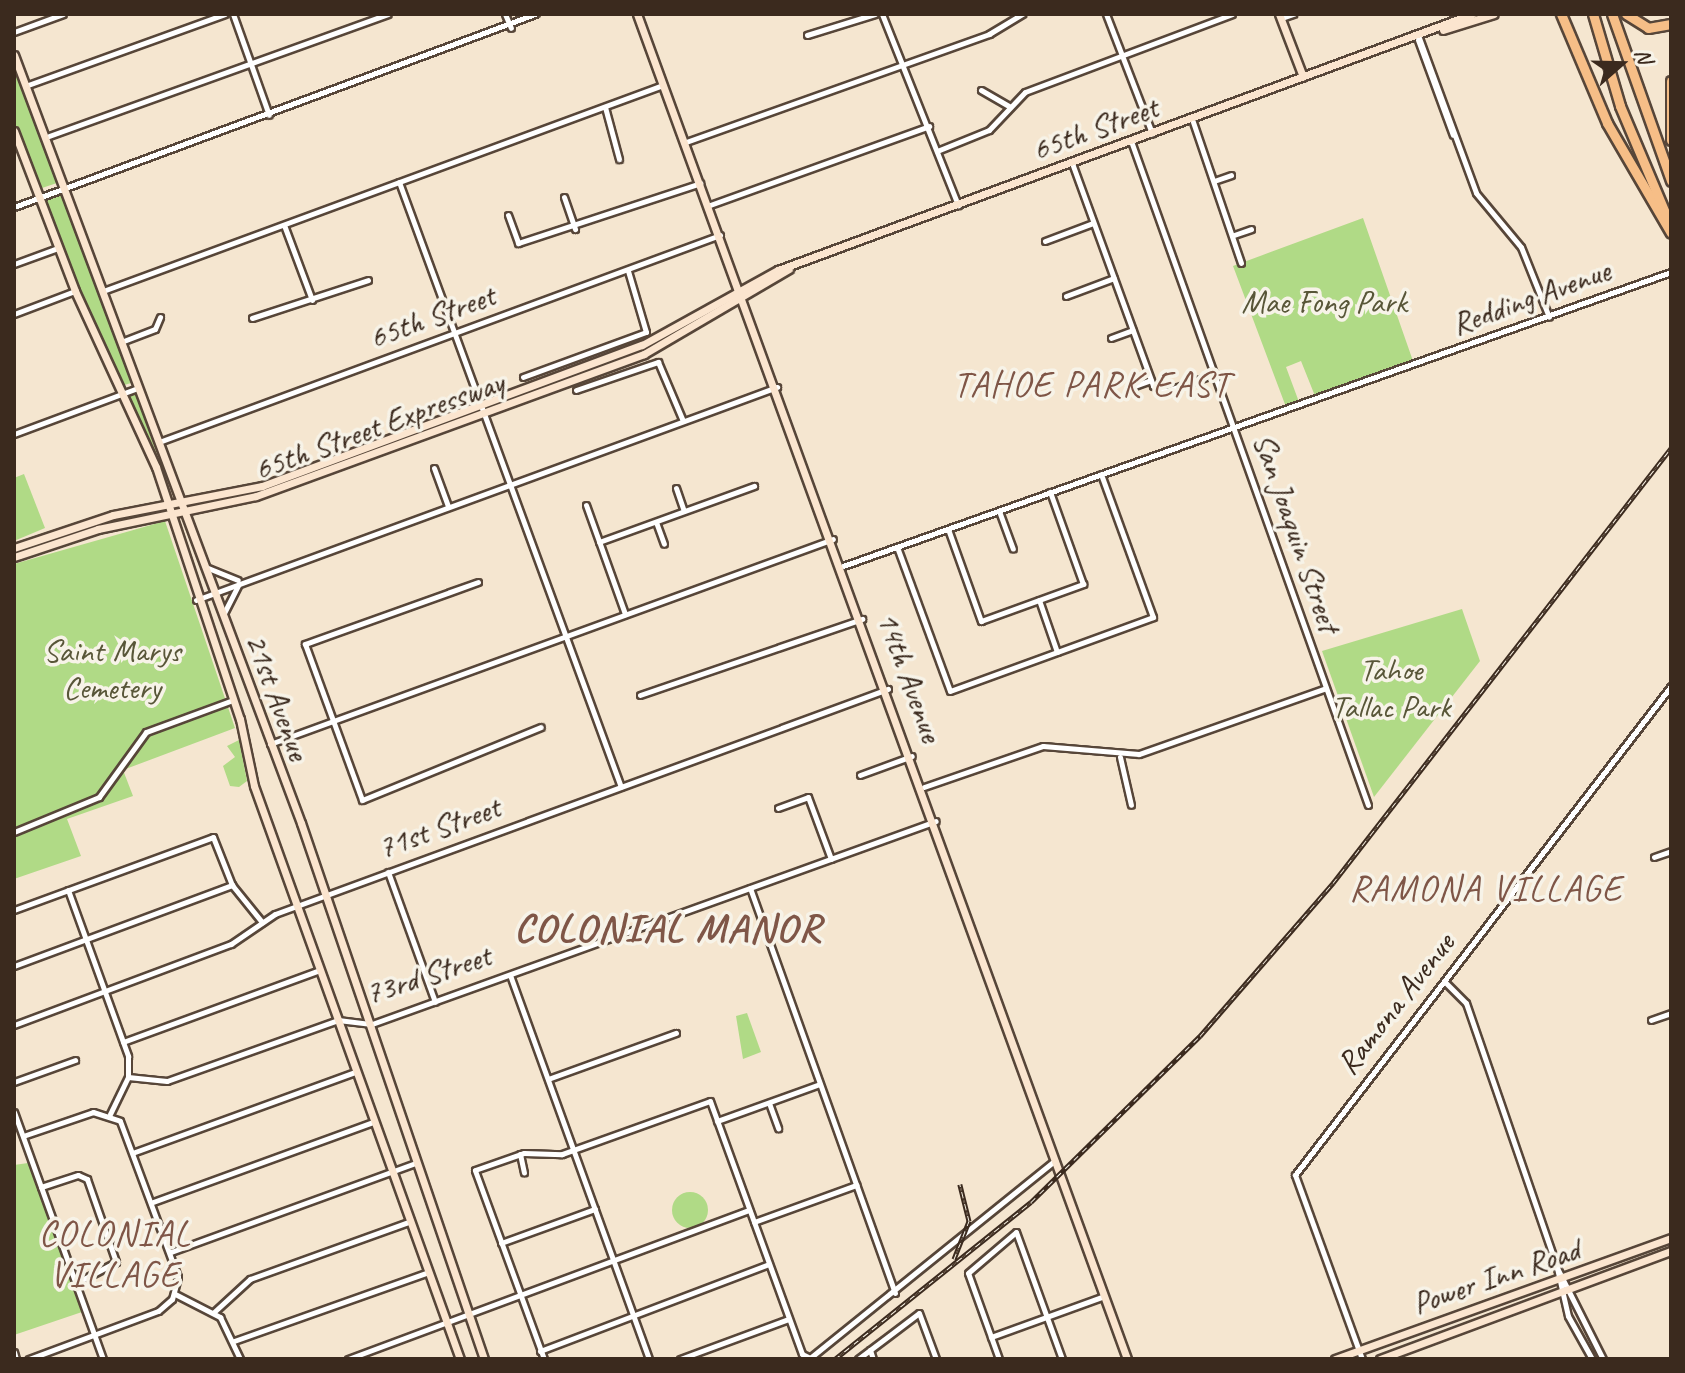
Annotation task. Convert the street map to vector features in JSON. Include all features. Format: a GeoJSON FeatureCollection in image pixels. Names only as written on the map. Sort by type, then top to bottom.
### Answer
{"type":"FeatureCollection","features":[{"type":"Feature","properties":{"kind":"highway"},"geometry":{"type":"LineString","coordinates":[[1561,14],[1607,123],[1671,233]]}},
{"type":"Feature","properties":{"kind":"highway"},"geometry":{"type":"LineString","coordinates":[[1592,14],[1629,132],[1671,225]]}},
{"type":"Feature","properties":{"kind":"highway"},"geometry":{"type":"LineString","coordinates":[[1612,14],[1671,181]]}},
{"type":"Feature","properties":{"kind":"highway"},"geometry":{"type":"LineString","coordinates":[[1626,14],[1648,28],[1671,24]]}},
{"type":"Feature","properties":{"kind":"highway"},"geometry":{"type":"LineString","coordinates":[[1671,81],[1671,140]]}},
{"type":"Feature","properties":{"kind":"main road","name":"14th Avenue"},"geometry":{"type":"LineString","coordinates":[[637,14],[744,293],[924,787],[1127,1359]]}},
{"type":"Feature","properties":{"kind":"main road","name":"65th Street"},"geometry":{"type":"LineString","coordinates":[[744,293],[789,269],[1472,14]]}},
{"type":"Feature","properties":{"kind":"main road","name":"65th Street"},"geometry":{"type":"LineString","coordinates":[[1418,35],[1494,14]]}},
{"type":"Feature","properties":{"kind":"main road"},"geometry":{"type":"LineString","coordinates":[[1280,16],[1303,77]]}},
{"type":"Feature","properties":{"kind":"main road","name":"21st Avenue"},"geometry":{"type":"LineString","coordinates":[[14,55],[49,136],[182,512],[326,895],[372,1024],[413,1164],[484,1359]]}},
{"type":"Feature","properties":{"kind":"main road","name":"21st Avenue"},"geometry":{"type":"LineString","coordinates":[[14,131],[17,147],[75,291],[172,514],[196,600],[233,700],[297,905],[460,1359]]}},
{"type":"Feature","properties":{"kind":"main road","name":"65th Street Expressway"},"geometry":{"type":"LineString","coordinates":[[14,548],[168,505],[262,486],[644,354],[744,293]]}},
{"type":"Feature","properties":{"kind":"main road","name":"65th Street Expressway"},"geometry":{"type":"LineString","coordinates":[[14,557],[172,514],[256,496],[483,409]]}},
{"type":"Feature","properties":{"kind":"main road","name":"Power Inn Road"},"geometry":{"type":"LineString","coordinates":[[1335,1359],[1356,1356],[1671,1238]]}},
{"type":"Feature","properties":{"kind":"main road","name":"Power Inn Road"},"geometry":{"type":"LineString","coordinates":[[1380,1359],[1565,1294],[1671,1251]]}},
{"type":"Feature","properties":{"kind":"street"},"geometry":{"type":"LineString","coordinates":[[14,32],[63,14]]}},
{"type":"Feature","properties":{"kind":"street"},"geometry":{"type":"LineString","coordinates":[[28,85],[225,14]]}},
{"type":"Feature","properties":{"kind":"street"},"geometry":{"type":"LineString","coordinates":[[233,14],[269,115]]}},
{"type":"Feature","properties":{"kind":"street"},"geometry":{"type":"LineString","coordinates":[[49,136],[388,14]]}},
{"type":"Feature","properties":{"kind":"street"},"geometry":{"type":"LineString","coordinates":[[505,14],[511,28]]}},
{"type":"Feature","properties":{"kind":"street"},"geometry":{"type":"LineString","coordinates":[[14,207],[511,28],[535,14]]}},
{"type":"Feature","properties":{"kind":"street"},"geometry":{"type":"LineString","coordinates":[[807,35],[875,14]]}},
{"type":"Feature","properties":{"kind":"street"},"geometry":{"type":"LineString","coordinates":[[882,14],[958,205]]}},
{"type":"Feature","properties":{"kind":"street"},"geometry":{"type":"LineString","coordinates":[[686,142],[904,65],[1022,14]]}},
{"type":"Feature","properties":{"kind":"street"},"geometry":{"type":"LineString","coordinates":[[1106,14],[1152,133]]}},
{"type":"Feature","properties":{"kind":"street"},"geometry":{"type":"LineString","coordinates":[[937,151],[989,130],[1009,106],[1030,90],[1232,14]]}},
{"type":"Feature","properties":{"kind":"street"},"geometry":{"type":"LineString","coordinates":[[1280,16],[1293,14]]}},
{"type":"Feature","properties":{"kind":"street"},"geometry":{"type":"LineString","coordinates":[[1418,35],[1476,193],[1521,247],[1549,317]]}},
{"type":"Feature","properties":{"kind":"street"},"geometry":{"type":"LineString","coordinates":[[103,291],[664,84]]}},
{"type":"Feature","properties":{"kind":"street"},"geometry":{"type":"LineString","coordinates":[[981,90],[1009,106]]}},
{"type":"Feature","properties":{"kind":"street"},"geometry":{"type":"LineString","coordinates":[[605,107],[619,159]]}},
{"type":"Feature","properties":{"kind":"street"},"geometry":{"type":"LineString","coordinates":[[1192,119],[1241,263]]}},
{"type":"Feature","properties":{"kind":"street"},"geometry":{"type":"LineString","coordinates":[[710,205],[929,126]]}},
{"type":"Feature","properties":{"kind":"street","name":"San Joaquin Street"},"geometry":{"type":"LineString","coordinates":[[1131,141],[1368,805]]}},
{"type":"Feature","properties":{"kind":"street"},"geometry":{"type":"LineString","coordinates":[[1072,163],[1151,380],[1162,392],[1215,374]]}},
{"type":"Feature","properties":{"kind":"street"},"geometry":{"type":"LineString","coordinates":[[1214,181],[1231,175]]}},
{"type":"Feature","properties":{"kind":"street"},"geometry":{"type":"LineString","coordinates":[[399,182],[621,787]]}},
{"type":"Feature","properties":{"kind":"street"},"geometry":{"type":"LineString","coordinates":[[508,215],[518,243],[575,229],[701,182]]}},
{"type":"Feature","properties":{"kind":"street"},"geometry":{"type":"LineString","coordinates":[[564,197],[575,229]]}},
{"type":"Feature","properties":{"kind":"street"},"geometry":{"type":"LineString","coordinates":[[1045,241],[1093,223]]}},
{"type":"Feature","properties":{"kind":"street"},"geometry":{"type":"LineString","coordinates":[[284,225],[312,300]]}},
{"type":"Feature","properties":{"kind":"street"},"geometry":{"type":"LineString","coordinates":[[1234,235],[1251,229]]}},
{"type":"Feature","properties":{"kind":"street","name":"65th Street"},"geometry":{"type":"LineString","coordinates":[[158,442],[721,235]]}},
{"type":"Feature","properties":{"kind":"street"},"geometry":{"type":"LineString","coordinates":[[14,264],[58,248]]}},
{"type":"Feature","properties":{"kind":"street"},"geometry":{"type":"LineString","coordinates":[[523,377],[646,332],[628,271]]}},
{"type":"Feature","properties":{"kind":"street","name":"Redding Avenue"},"geometry":{"type":"LineString","coordinates":[[843,566],[1671,272]]}},
{"type":"Feature","properties":{"kind":"street"},"geometry":{"type":"LineString","coordinates":[[1066,296],[1114,278]]}},
{"type":"Feature","properties":{"kind":"street"},"geometry":{"type":"LineString","coordinates":[[252,318],[368,280]]}},
{"type":"Feature","properties":{"kind":"street"},"geometry":{"type":"LineString","coordinates":[[14,314],[75,291]]}},
{"type":"Feature","properties":{"kind":"street"},"geometry":{"type":"LineString","coordinates":[[121,342],[155,329],[160,317]]}},
{"type":"Feature","properties":{"kind":"street"},"geometry":{"type":"LineString","coordinates":[[1111,338],[1133,330]]}},
{"type":"Feature","properties":{"kind":"street"},"geometry":{"type":"LineString","coordinates":[[576,390],[658,362],[683,421]]}},
{"type":"Feature","properties":{"kind":"street"},"geometry":{"type":"LineString","coordinates":[[1129,388],[1151,380]]}},
{"type":"Feature","properties":{"kind":"street"},"geometry":{"type":"LineString","coordinates":[[196,600],[777,387]]}},
{"type":"Feature","properties":{"kind":"street"},"geometry":{"type":"LineString","coordinates":[[14,434],[138,388]]}},
{"type":"Feature","properties":{"kind":"street"},"geometry":{"type":"LineString","coordinates":[[434,468],[448,506]]}},
{"type":"Feature","properties":{"kind":"street"},"geometry":{"type":"LineString","coordinates":[[897,547],[950,691],[1153,617],[1101,474]]}},
{"type":"Feature","properties":{"kind":"street"},"geometry":{"type":"LineString","coordinates":[[599,542],[754,486]]}},
{"type":"Feature","properties":{"kind":"street"},"geometry":{"type":"LineString","coordinates":[[676,488],[684,511]]}},
{"type":"Feature","properties":{"kind":"street"},"geometry":{"type":"LineString","coordinates":[[948,529],[981,621],[1039,600],[1083,584],[1050,492]]}},
{"type":"Feature","properties":{"kind":"street"},"geometry":{"type":"LineString","coordinates":[[586,505],[625,614]]}},
{"type":"Feature","properties":{"kind":"street"},"geometry":{"type":"LineString","coordinates":[[999,511],[1013,549]]}},
{"type":"Feature","properties":{"kind":"street"},"geometry":{"type":"LineString","coordinates":[[656,522],[664,544]]}},
{"type":"Feature","properties":{"kind":"street"},"geometry":{"type":"LineString","coordinates":[[268,744],[833,539]]}},
{"type":"Feature","properties":{"kind":"street"},"geometry":{"type":"LineString","coordinates":[[202,561],[222,578],[247,579]]}},
{"type":"Feature","properties":{"kind":"street"},"geometry":{"type":"LineString","coordinates":[[224,622],[229,594],[247,579]]}},
{"type":"Feature","properties":{"kind":"street"},"geometry":{"type":"LineString","coordinates":[[478,582],[305,644],[362,800],[541,727]]}},
{"type":"Feature","properties":{"kind":"street"},"geometry":{"type":"LineString","coordinates":[[1039,600],[1057,652]]}},
{"type":"Feature","properties":{"kind":"street"},"geometry":{"type":"LineString","coordinates":[[640,695],[862,619]]}},
{"type":"Feature","properties":{"kind":"street","name":"Ramona Avenue"},"geometry":{"type":"LineString","coordinates":[[1356,1356],[1295,1175],[1671,686]]}},
{"type":"Feature","properties":{"kind":"street"},"geometry":{"type":"LineString","coordinates":[[924,787],[1043,746],[1120,757],[1326,688]]}},
{"type":"Feature","properties":{"kind":"street","name":"71st Street"},"geometry":{"type":"LineString","coordinates":[[14,1025],[237,941],[262,922],[297,905],[888,689]]}},
{"type":"Feature","properties":{"kind":"street"},"geometry":{"type":"LineString","coordinates":[[14,832],[99,797],[146,732],[233,700]]}},
{"type":"Feature","properties":{"kind":"street"},"geometry":{"type":"LineString","coordinates":[[860,775],[912,756]]}},
{"type":"Feature","properties":{"kind":"street"},"geometry":{"type":"LineString","coordinates":[[1120,757],[1131,805]]}},
{"type":"Feature","properties":{"kind":"street"},"geometry":{"type":"LineString","coordinates":[[778,808],[808,797],[831,859]]}},
{"type":"Feature","properties":{"kind":"street","name":"73rd Street"},"geometry":{"type":"LineString","coordinates":[[128,1077],[175,1080],[338,1020],[372,1024],[936,821]]}},
{"type":"Feature","properties":{"kind":"street"},"geometry":{"type":"LineString","coordinates":[[14,910],[213,837],[232,885],[262,922]]}},
{"type":"Feature","properties":{"kind":"street"},"geometry":{"type":"LineString","coordinates":[[1654,857],[1671,851]]}},
{"type":"Feature","properties":{"kind":"street"},"geometry":{"type":"LineString","coordinates":[[388,872],[435,1002]]}},
{"type":"Feature","properties":{"kind":"street"},"geometry":{"type":"LineString","coordinates":[[14,966],[232,885]]}},
{"type":"Feature","properties":{"kind":"street"},"geometry":{"type":"LineString","coordinates":[[750,888],[895,1293]]}},
{"type":"Feature","properties":{"kind":"street"},"geometry":{"type":"LineString","coordinates":[[68,890],[123,1042],[128,1077],[110,1114]]}},
{"type":"Feature","properties":{"kind":"street"},"geometry":{"type":"LineString","coordinates":[[123,1042],[320,970]]}},
{"type":"Feature","properties":{"kind":"street"},"geometry":{"type":"LineString","coordinates":[[510,975],[649,1359]]}},
{"type":"Feature","properties":{"kind":"street"},"geometry":{"type":"LineString","coordinates":[[1444,981],[1466,1003],[1565,1294],[1592,1359]]}},
{"type":"Feature","properties":{"kind":"street"},"geometry":{"type":"LineString","coordinates":[[1651,1020],[1671,1013]]}},
{"type":"Feature","properties":{"kind":"street"},"geometry":{"type":"LineString","coordinates":[[548,1079],[676,1033]]}},
{"type":"Feature","properties":{"kind":"street"},"geometry":{"type":"LineString","coordinates":[[14,1082],[75,1060]]}},
{"type":"Feature","properties":{"kind":"street"},"geometry":{"type":"LineString","coordinates":[[135,1152],[357,1071]]}},
{"type":"Feature","properties":{"kind":"street"},"geometry":{"type":"LineString","coordinates":[[717,1121],[820,1084]]}},
{"type":"Feature","properties":{"kind":"street"},"geometry":{"type":"LineString","coordinates":[[544,1359],[475,1171],[520,1154],[573,1150],[710,1101],[805,1358],[895,1293],[1055,1159]]}},
{"type":"Feature","properties":{"kind":"street"},"geometry":{"type":"LineString","coordinates":[[769,1103],[778,1128]]}},
{"type":"Feature","properties":{"kind":"street"},"geometry":{"type":"LineString","coordinates":[[14,1112],[103,1359]]}},
{"type":"Feature","properties":{"kind":"street"},"geometry":{"type":"LineString","coordinates":[[23,1136],[87,1113],[110,1114],[124,1126],[171,1252],[175,1294]]}},
{"type":"Feature","properties":{"kind":"street"},"geometry":{"type":"LineString","coordinates":[[153,1202],[375,1121]]}},
{"type":"Feature","properties":{"kind":"street"},"geometry":{"type":"LineString","coordinates":[[520,1154],[524,1173]]}},
{"type":"Feature","properties":{"kind":"street"},"geometry":{"type":"LineString","coordinates":[[171,1252],[413,1164]]}},
{"type":"Feature","properties":{"kind":"street"},"geometry":{"type":"LineString","coordinates":[[41,1187],[78,1175],[87,1179],[116,1262],[76,1283]]}},
{"type":"Feature","properties":{"kind":"street"},"geometry":{"type":"LineString","coordinates":[[754,1222],[856,1185]]}},
{"type":"Feature","properties":{"kind":"street"},"geometry":{"type":"LineString","coordinates":[[501,1243],[595,1209]]}},
{"type":"Feature","properties":{"kind":"street"},"geometry":{"type":"LineString","coordinates":[[348,1359],[749,1210]]}},
{"type":"Feature","properties":{"kind":"street"},"geometry":{"type":"LineString","coordinates":[[214,1312],[250,1279],[411,1221]]}},
{"type":"Feature","properties":{"kind":"street"},"geometry":{"type":"LineString","coordinates":[[999,1359],[968,1273],[1016,1232],[1062,1359]]}},
{"type":"Feature","properties":{"kind":"street"},"geometry":{"type":"LineString","coordinates":[[540,1351],[769,1264]]}},
{"type":"Feature","properties":{"kind":"street"},"geometry":{"type":"LineString","coordinates":[[234,1341],[429,1272]]}},
{"type":"Feature","properties":{"kind":"street"},"geometry":{"type":"LineString","coordinates":[[175,1294],[214,1312],[234,1341],[240,1359]]}},
{"type":"Feature","properties":{"kind":"street"},"geometry":{"type":"LineString","coordinates":[[29,1359],[158,1311],[175,1294]]}},
{"type":"Feature","properties":{"kind":"street"},"geometry":{"type":"LineString","coordinates":[[1565,1294],[1603,1359]]}},
{"type":"Feature","properties":{"kind":"street"},"geometry":{"type":"LineString","coordinates":[[991,1337],[1104,1296]]}},
{"type":"Feature","properties":{"kind":"street"},"geometry":{"type":"LineString","coordinates":[[858,1359],[919,1313],[936,1359]]}},
{"type":"Feature","properties":{"kind":"street"},"geometry":{"type":"LineString","coordinates":[[680,1359],[789,1319]]}},
{"type":"Feature","properties":{"kind":"street"},"geometry":{"type":"LineString","coordinates":[[870,1350],[873,1359]]}},
{"type":"Feature","properties":{"kind":"street"},"geometry":{"type":"LineString","coordinates":[[14,1352],[16,1359]]}},
{"type":"Feature","properties":{"kind":"green space"},"geometry":{"type":"Polygon","coordinates":[[[14,67],[60,182],[39,189],[14,124],[14,67]]]}},
{"type":"Feature","properties":{"kind":"green space"},"geometry":{"type":"Polygon","coordinates":[[[64,192],[131,383],[121,386],[42,200],[64,192]]]}},
{"type":"Feature","properties":{"kind":"green space","name":"Mae Fong Park"},"geometry":{"type":"Polygon","coordinates":[[[1363,218],[1413,361],[1315,396],[1301,361],[1286,367],[1299,402],[1286,407],[1233,266],[1363,218]]]}},
{"type":"Feature","properties":{"kind":"green space"},"geometry":{"type":"Polygon","coordinates":[[[135,392],[166,480],[124,396],[135,392]]]}},
{"type":"Feature","properties":{"kind":"green space"},"geometry":{"type":"Polygon","coordinates":[[[24,474],[45,528],[14,541],[14,478],[24,474]]]}},
{"type":"Feature","properties":{"kind":"green space","name":"Saint Marys Cemetery"},"geometry":{"type":"Polygon","coordinates":[[[165,521],[235,728],[123,770],[133,796],[67,819],[81,856],[14,879],[14,564],[165,521]]]}},
{"type":"Feature","properties":{"kind":"green space","name":"Tahoe Tallac Park"},"geometry":{"type":"Polygon","coordinates":[[[1462,609],[1480,661],[1374,797],[1322,651],[1462,609]]]}},
{"type":"Feature","properties":{"kind":"green space"},"geometry":{"type":"Polygon","coordinates":[[[239,740],[247,781],[239,787],[230,786],[223,766],[235,757],[227,746],[239,740]]]}},
{"type":"Feature","properties":{"kind":"green space"},"geometry":{"type":"Polygon","coordinates":[[[747,1013],[761,1052],[743,1059],[736,1016],[747,1013]]]}},
{"type":"Feature","properties":{"kind":"green space"},"geometry":{"type":"Polygon","coordinates":[[[28,1163],[82,1312],[14,1335],[14,1165],[28,1163]]]}},
{"type":"Feature","properties":{"kind":"green space"},"geometry":{"type":"Polygon","coordinates":[[[690,1192],[703,1197],[708,1210],[703,1223],[690,1228],[677,1223],[672,1210],[677,1197],[690,1192]]]}},
{"type":"Feature","properties":{"kind":"railway"},"geometry":{"type":"LineString","coordinates":[[835,1359],[1031,1202],[1200,1036],[1333,883],[1671,448]]}},
{"type":"Feature","properties":{"kind":"railway"},"geometry":{"type":"LineString","coordinates":[[954,1259],[969,1221],[960,1184]]}},
{"type":"Feature","properties":{"kind":"district","name":"TAHOE PARK EAST"},"geometry":{"type":"Point","coordinates":[1092,385]}},
{"type":"Feature","properties":{"kind":"district","name":"RAMONA VILLAGE"},"geometry":{"type":"Point","coordinates":[1486,889]}},
{"type":"Feature","properties":{"kind":"district","name":"COLONIAL MANOR"},"geometry":{"type":"Point","coordinates":[668,928]}},
{"type":"Feature","properties":{"kind":"district","name":"COLONIAL VILLAGE"},"geometry":{"type":"Point","coordinates":[115,1254]}}]}
